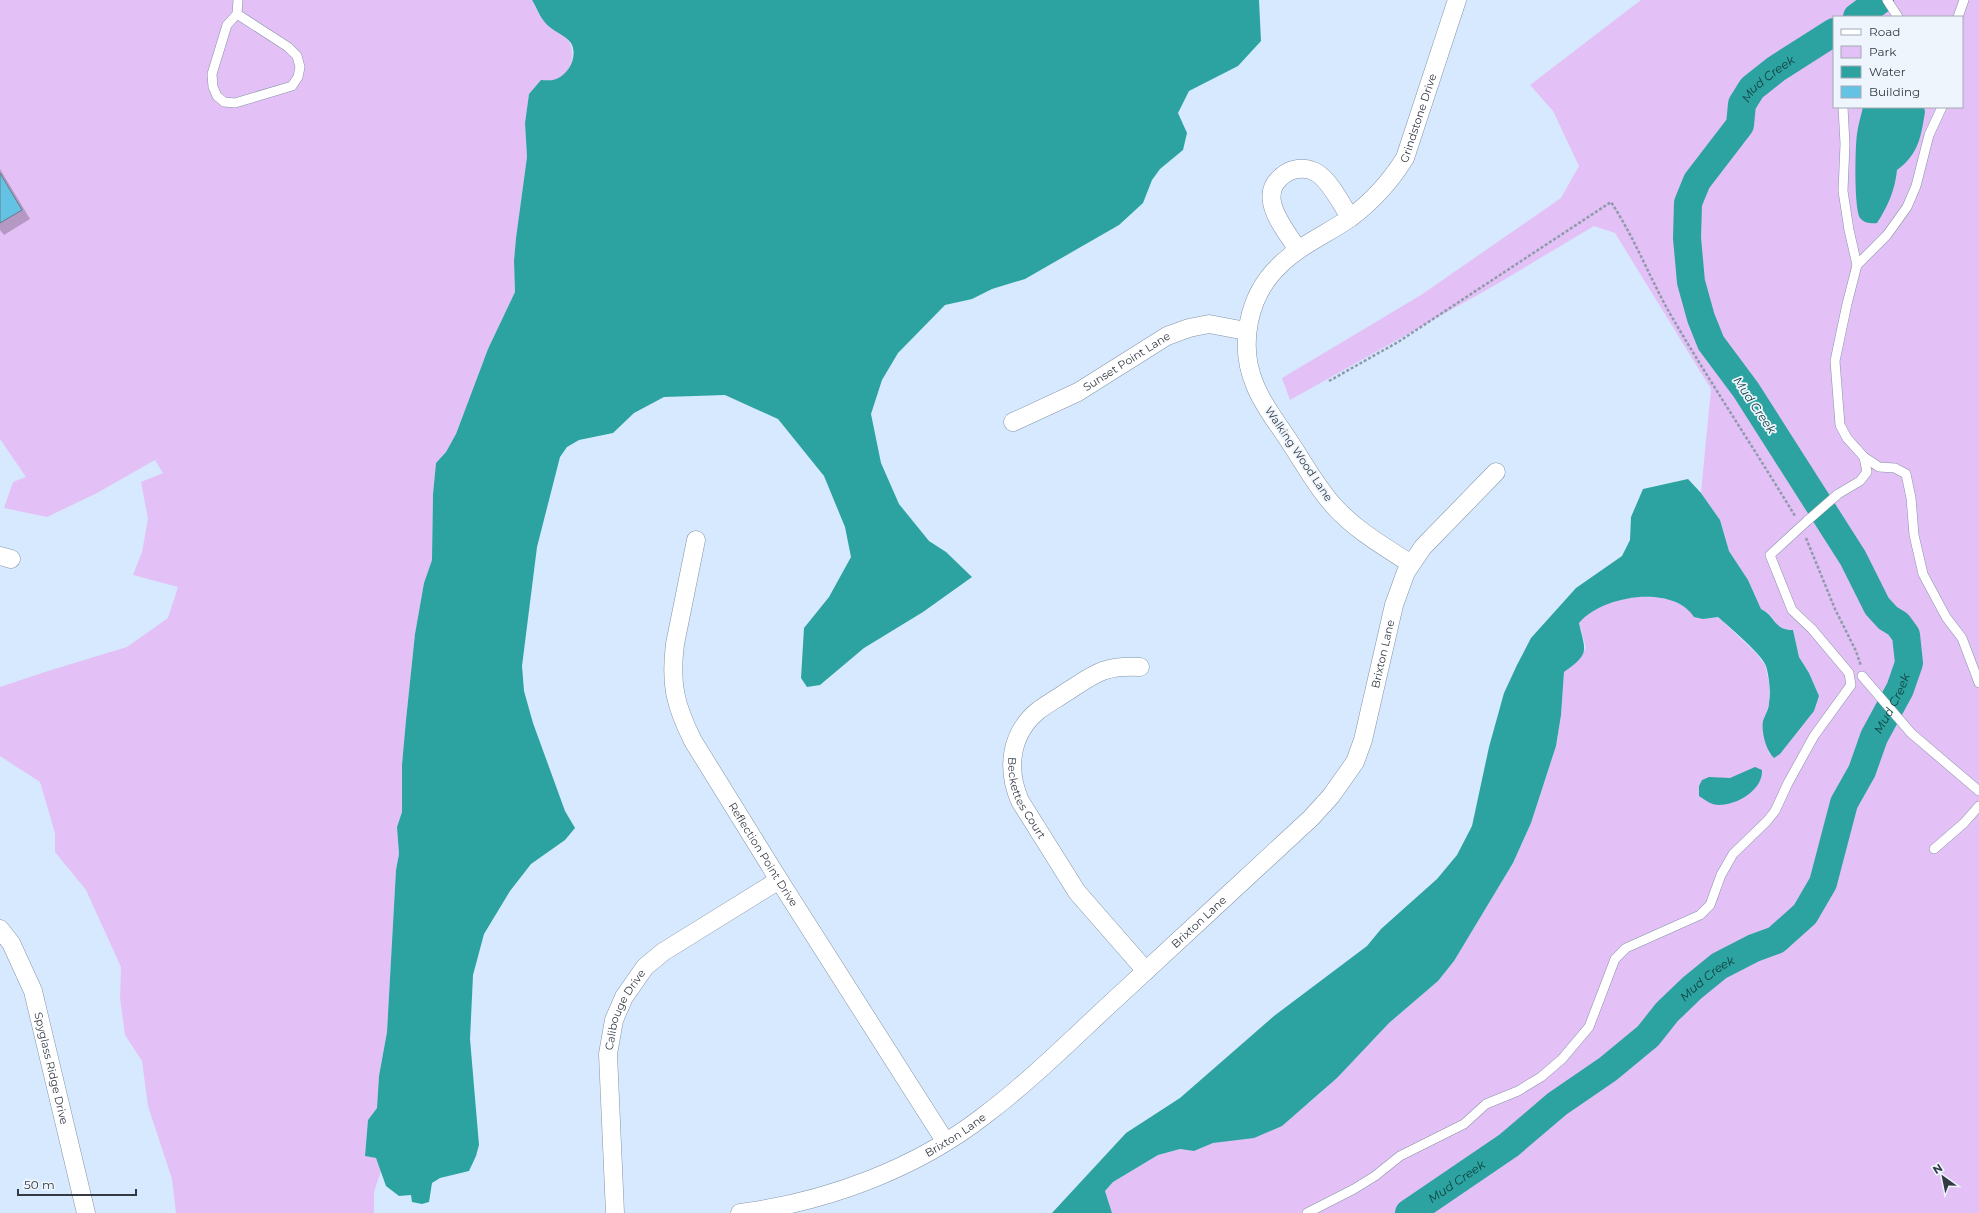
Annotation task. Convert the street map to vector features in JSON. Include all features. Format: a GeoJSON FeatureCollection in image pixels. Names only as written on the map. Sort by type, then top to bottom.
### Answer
{"type":"FeatureCollection","features":[{"type":"Feature","properties":{"kind":"street","name":"Grindstone Drive"},"geometry":{"type":"LineString","coordinates":[[1246,331],[1253,306],[1263,286],[1279,265],[1298,250],[1350,217],[1376,198],[1392,178],[1405,158],[1457,0]]}},
{"type":"Feature","properties":{"kind":"street"},"geometry":{"type":"LineString","coordinates":[[1298,250],[1277,217],[1272,207],[1270,197],[1273,187],[1279,178],[1288,172],[1304,169],[1318,174],[1327,183],[1350,217]]}},
{"type":"Feature","properties":{"kind":"street","name":"Sunset Point Lane"},"geometry":{"type":"LineString","coordinates":[[1013,422],[1078,392],[1167,336],[1189,328],[1209,324],[1246,331]]}},
{"type":"Feature","properties":{"kind":"street","name":"Walking Wood Lane"},"geometry":{"type":"LineString","coordinates":[[1246,331],[1246,348],[1254,384],[1318,485],[1334,507],[1376,541],[1411,564]]}},
{"type":"Feature","properties":{"kind":"street","name":"Brixton Lane"},"geometry":{"type":"LineString","coordinates":[[740,1213],[786,1205],[854,1185],[914,1159],[945,1141],[990,1111],[1034,1074],[1311,818],[1346,777],[1355,762],[1362,740],[1394,605],[1411,564],[1423,547],[1496,472]]}},
{"type":"Feature","properties":{"kind":"street","name":"Reflection Point Drive"},"geometry":{"type":"LineString","coordinates":[[696,540],[675,644],[673,673],[675,700],[681,717],[692,741],[945,1141]]}},
{"type":"Feature","properties":{"kind":"street","name":"Beckettes Court"},"geometry":{"type":"LineString","coordinates":[[1140,667],[1108,668],[1089,677],[1039,710],[1030,720],[1015,743],[1011,768],[1020,801],[1077,892],[1146,971]]}},
{"type":"Feature","properties":{"kind":"street","name":"Calibouge Drive"},"geometry":{"type":"LineString","coordinates":[[615,1213],[608,1054],[614,1020],[624,997],[645,967],[663,952],[779,880]]}},
{"type":"Feature","properties":{"kind":"street","name":"Spyglass Ridge Drive"},"geometry":{"type":"LineString","coordinates":[[0,929],[11,943],[33,991],[86,1213]]}},
{"type":"Feature","properties":{"kind":"lane"},"geometry":{"type":"LineString","coordinates":[[237,14],[288,47],[297,56],[300,67],[298,77],[292,86],[235,103],[224,102],[217,96],[213,87],[212,74],[227,25],[237,14],[238,0]]}},
{"type":"Feature","properties":{"kind":"lane"},"geometry":{"type":"LineString","coordinates":[[1958,16],[1964,0]]}},
{"type":"Feature","properties":{"kind":"lane"},"geometry":{"type":"LineString","coordinates":[[1890,3],[1897,16]]}},
{"type":"Feature","properties":{"kind":"lane"},"geometry":{"type":"LineString","coordinates":[[1843,108],[1845,144],[1843,190],[1849,230],[1857,265],[1835,361],[1840,425],[1847,438],[1864,457],[1879,467]]}},
{"type":"Feature","properties":{"kind":"lane"},"geometry":{"type":"LineString","coordinates":[[1857,265],[1895,224],[1912,197],[1929,135],[1942,108]]}},
{"type":"Feature","properties":{"kind":"lane"},"geometry":{"type":"LineString","coordinates":[[1853,244],[1863,251],[1876,245]]}},
{"type":"Feature","properties":{"kind":"lane"},"geometry":{"type":"LineString","coordinates":[[1864,457],[1867,472]]}},
{"type":"Feature","properties":{"kind":"lane"},"geometry":{"type":"LineString","coordinates":[[1307,1213],[1354,1189],[1375,1176],[1400,1156],[1464,1124],[1486,1104],[1518,1091],[1541,1077],[1562,1059],[1589,1027],[1615,959],[1620,953],[1626,948],[1700,915],[1710,905],[1722,875],[1733,854],[1767,822],[1775,811],[1791,777],[1814,736],[1851,685],[1849,673],[1812,629],[1792,610],[1771,559],[1773,551],[1838,494],[1855,484],[1867,472],[1879,467],[1895,468],[1906,474],[1912,498],[1914,536],[1923,574],[1946,617],[1962,638],[1979,683]]}},
{"type":"Feature","properties":{"kind":"lane"},"geometry":{"type":"LineString","coordinates":[[1862,676],[1882,697],[1911,733],[1979,791]]}},
{"type":"Feature","properties":{"kind":"lane"},"geometry":{"type":"LineString","coordinates":[[1934,849],[1964,823],[1979,806]]}},
{"type":"Feature","properties":{"kind":"path"},"geometry":{"type":"LineString","coordinates":[[1329,381],[1398,342],[1611,202],[1624,222],[1673,318],[1804,524],[1835,609],[1856,651],[1862,676]]}},
{"type":"Feature","properties":{"kind":"green space"},"geometry":{"type":"Polygon","coordinates":[[[0,0],[532,0],[539,14],[569,41],[571,46],[572,57],[566,72],[555,80],[541,80],[529,94],[525,123],[527,157],[514,261],[515,292],[488,349],[456,434],[446,452],[436,463],[433,494],[432,560],[424,583],[415,634],[402,765],[402,812],[397,827],[399,854],[396,870],[387,1032],[379,1076],[377,1108],[368,1120],[365,1156],[376,1158],[381,1171],[374,1192],[374,1213],[176,1213],[172,1179],[148,1106],[142,1061],[125,1035],[120,998],[121,967],[86,890],[55,852],[55,833],[40,782],[0,756],[0,687],[127,647],[168,618],[178,587],[133,575],[142,552],[148,519],[141,482],[163,473],[155,460],[97,493],[47,517],[4,508],[13,482],[26,477],[0,439],[0,0]]]}},
{"type":"Feature","properties":{"kind":"green space"},"geometry":{"type":"Polygon","coordinates":[[[1641,0],[1979,0],[1979,1213],[1112,1213],[1105,1191],[1113,1182],[1158,1155],[1180,1149],[1194,1151],[1213,1143],[1231,1140],[1308,1104],[1337,1078],[1389,1023],[1438,981],[1454,961],[1513,863],[1531,823],[1556,746],[1561,715],[1564,671],[1571,667],[1586,648],[1579,622],[1587,614],[1606,603],[1629,598],[1651,597],[1673,601],[1684,606],[1703,619],[1718,617],[1756,653],[1765,665],[1769,683],[1769,704],[1763,722],[1769,754],[1780,754],[1814,711],[1819,696],[1809,673],[1799,657],[1793,630],[1782,628],[1770,615],[1761,609],[1748,580],[1729,551],[1720,520],[1701,493],[1711,389],[1615,233],[1594,226],[1497,284],[1290,400],[1282,378],[1421,295],[1561,198],[1579,166],[1553,111],[1530,85],[1641,0]]]}},
{"type":"Feature","properties":{"kind":"water"},"geometry":{"type":"Polygon","coordinates":[[[532,0],[1259,0],[1261,41],[1238,66],[1189,91],[1178,113],[1187,133],[1183,150],[1160,169],[1152,180],[1143,203],[1119,225],[1025,279],[992,289],[972,299],[945,305],[898,353],[882,380],[871,414],[881,463],[899,504],[929,541],[946,552],[972,577],[923,612],[864,648],[820,685],[807,687],[801,678],[804,628],[829,597],[851,557],[845,527],[824,476],[778,419],[725,395],[664,397],[634,413],[613,433],[579,440],[567,447],[560,457],[537,547],[522,666],[524,691],[533,723],[565,811],[575,828],[565,840],[531,864],[510,891],[484,934],[473,975],[470,1039],[479,1145],[469,1171],[440,1178],[432,1183],[429,1202],[422,1204],[412,1202],[411,1195],[399,1196],[386,1186],[376,1158],[365,1156],[368,1120],[377,1108],[379,1076],[387,1032],[396,870],[399,854],[397,827],[402,812],[402,765],[415,634],[424,583],[432,560],[433,494],[436,463],[446,452],[456,434],[488,349],[515,292],[514,261],[527,157],[525,123],[529,94],[541,80],[553,80],[561,77],[569,69],[574,53],[571,43],[567,38],[553,30],[545,22],[532,0]]]}},
{"type":"Feature","properties":{"kind":"water"},"geometry":{"type":"Polygon","coordinates":[[[1863,108],[1924,108],[1925,112],[1918,144],[1910,158],[1897,170],[1895,184],[1888,204],[1877,223],[1870,223],[1862,220],[1858,212],[1855,164],[1858,127],[1863,108]]]}},
{"type":"Feature","properties":{"kind":"water"},"geometry":{"type":"Polygon","coordinates":[[[1688,479],[1701,493],[1720,520],[1729,551],[1748,580],[1761,609],[1770,615],[1782,628],[1793,630],[1799,657],[1809,673],[1819,696],[1814,711],[1780,754],[1774,758],[1771,755],[1766,746],[1763,735],[1763,721],[1768,708],[1770,694],[1766,666],[1752,647],[1718,617],[1703,619],[1694,617],[1684,607],[1670,600],[1654,597],[1637,597],[1620,600],[1590,613],[1579,623],[1584,646],[1582,656],[1573,666],[1564,672],[1561,715],[1556,746],[1531,823],[1513,863],[1454,961],[1438,981],[1389,1023],[1337,1078],[1282,1126],[1254,1138],[1213,1143],[1194,1151],[1180,1149],[1158,1155],[1113,1182],[1105,1191],[1112,1213],[1052,1213],[1126,1133],[1180,1098],[1274,1016],[1367,946],[1381,929],[1437,879],[1457,855],[1472,826],[1489,747],[1504,693],[1531,638],[1576,588],[1622,556],[1630,540],[1631,517],[1643,489],[1688,479]]]}},
{"type":"Feature","properties":{"kind":"water"},"geometry":{"type":"Polygon","coordinates":[[[1755,767],[1762,770],[1758,784],[1754,790],[1741,799],[1726,804],[1716,805],[1699,796],[1699,786],[1702,780],[1709,777],[1730,778],[1755,767]]]}},
{"type":"Feature","properties":{"kind":"building"},"geometry":{"type":"Polygon","coordinates":[[[0,173],[22,210],[0,223],[0,173]]]}},
{"type":"Feature","properties":{"kind":"waterway","name":"Mud Creek"},"geometry":{"type":"LineString","coordinates":[[1858,16],[1880,0]]}},
{"type":"Feature","properties":{"kind":"waterway","name":"Mud Creek"},"geometry":{"type":"LineString","coordinates":[[1409,1213],[1509,1145],[1557,1104],[1608,1069],[1648,1036],[1667,1012],[1692,988],[1719,966],[1754,948],[1776,940],[1805,914],[1823,883],[1844,803],[1862,771],[1874,737],[1900,689],[1909,663],[1906,635],[1898,624],[1888,618],[1877,606],[1853,558],[1746,390],[1711,343],[1701,318],[1691,282],[1687,238],[1688,203],[1697,181],[1740,125],[1742,104],[1752,88],[1776,69],[1833,33]]}}]}
